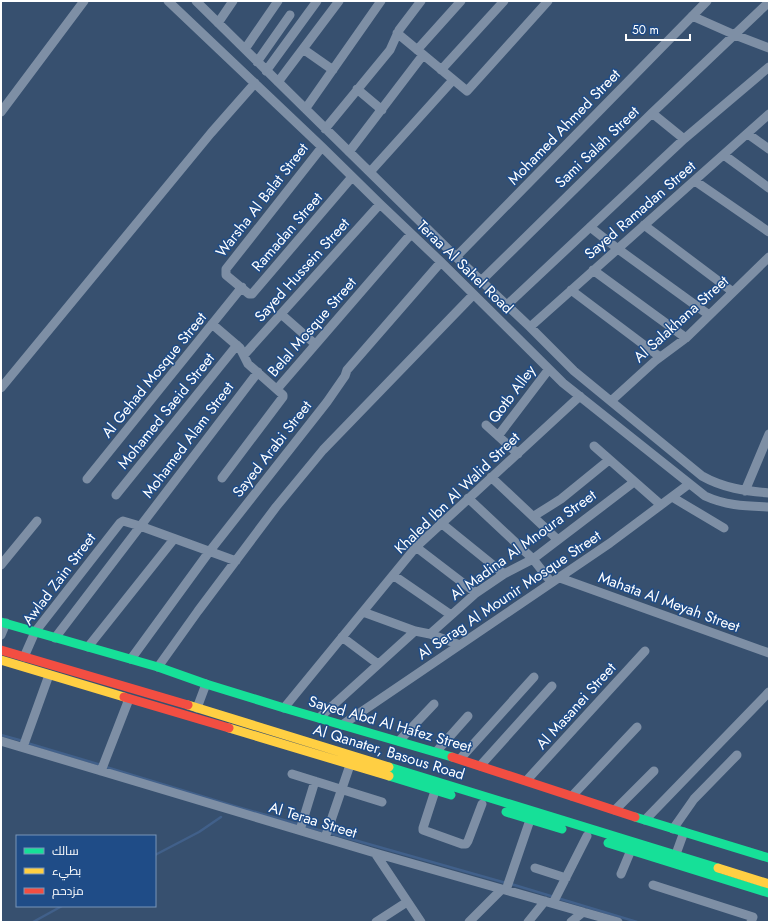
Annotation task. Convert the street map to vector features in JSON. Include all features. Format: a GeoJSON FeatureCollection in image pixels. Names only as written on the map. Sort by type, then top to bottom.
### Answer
{"type":"FeatureCollection","features":[{"type":"Feature","properties":{"kind":"main road","name":"Sayed Abd Al Hafez Street"},"geometry":{"type":"LineString","coordinates":[[3,622],[158,667],[206,684],[284,708],[460,759],[673,829],[769,858]]}},
{"type":"Feature","properties":{"kind":"main road","name":"Al Qanater, Basous Road"},"geometry":{"type":"LineString","coordinates":[[1,650],[197,708],[676,854],[769,884]]}},
{"type":"Feature","properties":{"kind":"main road","name":"Al Qanater, Basous Road"},"geometry":{"type":"LineString","coordinates":[[1,660],[436,790],[769,893]]}},
{"type":"Feature","properties":{"kind":"street"},"geometry":{"type":"LineString","coordinates":[[1,112],[84,1]]}},
{"type":"Feature","properties":{"kind":"street","name":"Teraa Al Sahel Road"},"geometry":{"type":"LineString","coordinates":[[168,1],[322,147],[549,369],[580,396],[705,496],[722,503],[733,505],[769,507]]}},
{"type":"Feature","properties":{"kind":"street","name":"Teraa Al Sahel Road"},"geometry":{"type":"LineString","coordinates":[[196,1],[574,371],[702,476],[712,482],[745,491],[769,493]]}},
{"type":"Feature","properties":{"kind":"street"},"geometry":{"type":"LineString","coordinates":[[218,23],[233,1]]}},
{"type":"Feature","properties":{"kind":"street"},"geometry":{"type":"LineString","coordinates":[[245,49],[278,1]]}},
{"type":"Feature","properties":{"kind":"street"},"geometry":{"type":"LineString","coordinates":[[266,71],[317,1]]}},
{"type":"Feature","properties":{"kind":"street"},"geometry":{"type":"LineString","coordinates":[[278,82],[339,1]]}},
{"type":"Feature","properties":{"kind":"street"},"geometry":{"type":"LineString","coordinates":[[306,108],[381,1]]}},
{"type":"Feature","properties":{"kind":"street"},"geometry":{"type":"LineString","coordinates":[[326,129],[390,50],[397,34],[421,1]]}},
{"type":"Feature","properties":{"kind":"street"},"geometry":{"type":"LineString","coordinates":[[349,152],[382,110],[420,53],[461,1]]}},
{"type":"Feature","properties":{"kind":"street"},"geometry":{"type":"LineString","coordinates":[[442,70],[504,1]]}},
{"type":"Feature","properties":{"kind":"street"},"geometry":{"type":"LineString","coordinates":[[397,34],[467,91],[548,1]]}},
{"type":"Feature","properties":{"kind":"street","name":"Mohamed Ahmed Street"},"geometry":{"type":"LineString","coordinates":[[456,257],[707,1]]}},
{"type":"Feature","properties":{"kind":"street","name":"Sami Salah Street"},"geometry":{"type":"LineString","coordinates":[[481,281],[652,113],[769,2]]}},
{"type":"Feature","properties":{"kind":"street"},"geometry":{"type":"LineString","coordinates":[[257,62],[290,16]]}},
{"type":"Feature","properties":{"kind":"street"},"geometry":{"type":"LineString","coordinates":[[692,16],[769,48]]}},
{"type":"Feature","properties":{"kind":"street"},"geometry":{"type":"LineString","coordinates":[[303,49],[333,70]]}},
{"type":"Feature","properties":{"kind":"street"},"geometry":{"type":"LineString","coordinates":[[507,305],[684,139],[769,67]]}},
{"type":"Feature","properties":{"kind":"street"},"geometry":{"type":"LineString","coordinates":[[370,172],[453,80]]}},
{"type":"Feature","properties":{"kind":"street"},"geometry":{"type":"LineString","coordinates":[[1,388],[255,83]]}},
{"type":"Feature","properties":{"kind":"street"},"geometry":{"type":"LineString","coordinates":[[357,89],[382,110]]}},
{"type":"Feature","properties":{"kind":"street"},"geometry":{"type":"LineString","coordinates":[[652,113],[684,139]]}},
{"type":"Feature","properties":{"kind":"street","name":"Sayed Ramadan Street"},"geometry":{"type":"LineString","coordinates":[[530,327],[769,114]]}},
{"type":"Feature","properties":{"kind":"street"},"geometry":{"type":"LineString","coordinates":[[748,134],[769,149]]}},
{"type":"Feature","properties":{"kind":"street","name":"Warsha Al Balat Street"},"geometry":{"type":"LineString","coordinates":[[242,287],[226,275],[226,269],[322,147]]}},
{"type":"Feature","properties":{"kind":"street"},"geometry":{"type":"LineString","coordinates":[[724,155],[769,188]]}},
{"type":"Feature","properties":{"kind":"street","name":"Ramadan Street"},"geometry":{"type":"LineString","coordinates":[[242,287],[249,294],[252,294],[352,177]]}},
{"type":"Feature","properties":{"kind":"street"},"geometry":{"type":"LineString","coordinates":[[695,181],[769,232]]}},
{"type":"Feature","properties":{"kind":"street","name":"Sayed Hussein Street"},"geometry":{"type":"LineString","coordinates":[[244,355],[380,204]]}},
{"type":"Feature","properties":{"kind":"street"},"geometry":{"type":"LineString","coordinates":[[644,226],[733,292]]}},
{"type":"Feature","properties":{"kind":"street"},"geometry":{"type":"LineString","coordinates":[[590,227],[709,315]]}},
{"type":"Feature","properties":{"kind":"street","name":"Belal Mosque Street"},"geometry":{"type":"LineString","coordinates":[[222,478],[283,397],[282,393],[277,389],[411,234]]}},
{"type":"Feature","properties":{"kind":"street","name":"Al Salakhana Street"},"geometry":{"type":"LineString","coordinates":[[611,401],[660,357],[686,338],[769,257]]}},
{"type":"Feature","properties":{"kind":"street","name":"Sayed Arabi Street"},"geometry":{"type":"LineString","coordinates":[[131,659],[209,552],[327,402],[345,376],[347,370],[441,262]]}},
{"type":"Feature","properties":{"kind":"street"},"geometry":{"type":"LineString","coordinates":[[593,270],[686,338]]}},
{"type":"Feature","properties":{"kind":"street","name":"Al Gehad Mosque Street"},"geometry":{"type":"LineString","coordinates":[[88,479],[242,287]]}},
{"type":"Feature","properties":{"kind":"street"},"geometry":{"type":"LineString","coordinates":[[571,290],[660,357]]}},
{"type":"Feature","properties":{"kind":"street"},"geometry":{"type":"LineString","coordinates":[[158,667],[276,507],[323,450],[473,295]]}},
{"type":"Feature","properties":{"kind":"street"},"geometry":{"type":"LineString","coordinates":[[281,314],[315,344]]}},
{"type":"Feature","properties":{"kind":"street"},"geometry":{"type":"LineString","coordinates":[[212,324],[237,345],[246,361],[277,389]]}},
{"type":"Feature","properties":{"kind":"street","name":"Mohamed Saeid Street"},"geometry":{"type":"LineString","coordinates":[[116,495],[237,345]]}},
{"type":"Feature","properties":{"kind":"street","name":"Qotb Alley"},"geometry":{"type":"LineString","coordinates":[[498,436],[549,369]]}},
{"type":"Feature","properties":{"kind":"street","name":"Mohamed Alam Street"},"geometry":{"type":"LineString","coordinates":[[54,638],[258,372]]}},
{"type":"Feature","properties":{"kind":"street","name":"Khaled Ibn Al Walid Street"},"geometry":{"type":"LineString","coordinates":[[284,708],[416,548],[468,498],[580,396]]}},
{"type":"Feature","properties":{"kind":"street"},"geometry":{"type":"LineString","coordinates":[[486,425],[518,454]]}},
{"type":"Feature","properties":{"kind":"street"},"geometry":{"type":"LineString","coordinates":[[745,491],[769,434]]}},
{"type":"Feature","properties":{"kind":"street"},"geometry":{"type":"LineString","coordinates":[[594,446],[661,505]]}},
{"type":"Feature","properties":{"kind":"street"},"geometry":{"type":"LineString","coordinates":[[534,516],[561,499],[609,460]]}},
{"type":"Feature","properties":{"kind":"street"},"geometry":{"type":"LineString","coordinates":[[491,477],[558,540]]}},
{"type":"Feature","properties":{"kind":"street","name":"Al Madina Al Mnoura Street"},"geometry":{"type":"LineString","coordinates":[[430,634],[476,593],[504,574],[533,559],[634,482]]}},
{"type":"Feature","properties":{"kind":"street","name":"Al Serag Al Mounir Mosque Street"},"geometry":{"type":"LineString","coordinates":[[342,725],[550,582],[560,578],[689,484]]}},
{"type":"Feature","properties":{"kind":"street"},"geometry":{"type":"LineString","coordinates":[[672,497],[724,528]]}},
{"type":"Feature","properties":{"kind":"street"},"geometry":{"type":"LineString","coordinates":[[468,498],[533,559],[550,582]]}},
{"type":"Feature","properties":{"kind":"street"},"geometry":{"type":"LineString","coordinates":[[1,565],[37,521]]}},
{"type":"Feature","properties":{"kind":"street","name":"Awlad Zain Street"},"geometry":{"type":"LineString","coordinates":[[24,657],[35,632],[120,523],[123,521],[140,526]]}},
{"type":"Feature","properties":{"kind":"street"},"geometry":{"type":"LineString","coordinates":[[441,524],[504,574]]}},
{"type":"Feature","properties":{"kind":"street"},"geometry":{"type":"LineString","coordinates":[[140,526],[236,561]]}},
{"type":"Feature","properties":{"kind":"street"},"geometry":{"type":"LineString","coordinates":[[88,647],[174,539]]}},
{"type":"Feature","properties":{"kind":"street"},"geometry":{"type":"LineString","coordinates":[[416,548],[476,593]]}},
{"type":"Feature","properties":{"kind":"street"},"geometry":{"type":"LineString","coordinates":[[393,575],[451,615]]}},
{"type":"Feature","properties":{"kind":"street","name":"Mahata Al Meyah Street"},"geometry":{"type":"LineString","coordinates":[[560,578],[769,653]]}},
{"type":"Feature","properties":{"kind":"street"},"geometry":{"type":"LineString","coordinates":[[363,612],[415,631],[430,634],[460,645]]}},
{"type":"Feature","properties":{"kind":"street"},"geometry":{"type":"LineString","coordinates":[[1,635],[3,622]]}},
{"type":"Feature","properties":{"kind":"street"},"geometry":{"type":"LineString","coordinates":[[319,718],[415,631]]}},
{"type":"Feature","properties":{"kind":"street"},"geometry":{"type":"LineString","coordinates":[[342,637],[378,664]]}},
{"type":"Feature","properties":{"kind":"street","name":"Al Masanei Street"},"geometry":{"type":"LineString","coordinates":[[527,780],[645,651]]}},
{"type":"Feature","properties":{"kind":"street"},"geometry":{"type":"LineString","coordinates":[[23,747],[49,675]]}},
{"type":"Feature","properties":{"kind":"street"},"geometry":{"type":"LineString","coordinates":[[460,759],[534,676]]}},
{"type":"Feature","properties":{"kind":"street"},"geometry":{"type":"LineString","coordinates":[[197,708],[206,684]]}},
{"type":"Feature","properties":{"kind":"street"},"geometry":{"type":"LineString","coordinates":[[480,766],[552,686]]}},
{"type":"Feature","properties":{"kind":"street"},"geometry":{"type":"LineString","coordinates":[[645,820],[769,692]]}},
{"type":"Feature","properties":{"kind":"street"},"geometry":{"type":"LineString","coordinates":[[101,771],[128,699]]}},
{"type":"Feature","properties":{"kind":"street"},"geometry":{"type":"LineString","coordinates":[[399,741],[434,704]]}},
{"type":"Feature","properties":{"kind":"street"},"geometry":{"type":"LineString","coordinates":[[436,752],[468,716]]}},
{"type":"Feature","properties":{"kind":"street"},"geometry":{"type":"LineString","coordinates":[[572,796],[637,727]]}},
{"type":"Feature","properties":{"kind":"street","name":"Al Teraa Street"},"geometry":{"type":"LineString","coordinates":[[1,741],[204,803],[618,922]]}},
{"type":"Feature","properties":{"kind":"street"},"geometry":{"type":"LineString","coordinates":[[673,829],[694,799],[737,755]]}},
{"type":"Feature","properties":{"kind":"street"},"geometry":{"type":"LineString","coordinates":[[325,838],[350,765]]}},
{"type":"Feature","properties":{"kind":"street"},"geometry":{"type":"LineString","coordinates":[[615,810],[654,771]]}},
{"type":"Feature","properties":{"kind":"street"},"geometry":{"type":"LineString","coordinates":[[292,774],[382,802]]}},
{"type":"Feature","properties":{"kind":"street"},"geometry":{"type":"LineString","coordinates":[[300,830],[315,781]]}},
{"type":"Feature","properties":{"kind":"street"},"geometry":{"type":"LineString","coordinates":[[436,790],[423,830],[462,844],[466,844],[468,841],[482,804]]}},
{"type":"Feature","properties":{"kind":"street"},"geometry":{"type":"LineString","coordinates":[[468,922],[504,890],[530,820]]}},
{"type":"Feature","properties":{"kind":"street"},"geometry":{"type":"LineString","coordinates":[[676,854],[684,832]]}},
{"type":"Feature","properties":{"kind":"street"},"geometry":{"type":"LineString","coordinates":[[528,922],[549,902],[566,878],[587,836]]}},
{"type":"Feature","properties":{"kind":"street"},"geometry":{"type":"LineString","coordinates":[[621,874],[631,850]]}},
{"type":"Feature","properties":{"kind":"street"},"geometry":{"type":"LineString","coordinates":[[375,853],[421,922]]}},
{"type":"Feature","properties":{"kind":"street"},"geometry":{"type":"LineString","coordinates":[[535,868],[566,878]]}},
{"type":"Feature","properties":{"kind":"street"},"geometry":{"type":"LineString","coordinates":[[653,885],[752,920]]}},
{"type":"Feature","properties":{"kind":"street"},"geometry":{"type":"LineString","coordinates":[[376,922],[407,902]]}},
{"type":"Feature","properties":{"kind":"street"},"geometry":{"type":"LineString","coordinates":[[571,922],[583,912]]}},
{"type":"Feature","properties":{"kind":"waterway"},"geometry":{"type":"LineString","coordinates":[[1,735],[23,741]]}},
{"type":"Feature","properties":{"kind":"waterway"},"geometry":{"type":"LineString","coordinates":[[27,743],[101,765]]}},
{"type":"Feature","properties":{"kind":"waterway"},"geometry":{"type":"LineString","coordinates":[[106,767],[234,806],[506,883]]}},
{"type":"Feature","properties":{"kind":"waterway"},"geometry":{"type":"LineString","coordinates":[[156,854],[199,832],[221,817]]}},
{"type":"Feature","properties":{"kind":"waterway"},"geometry":{"type":"LineString","coordinates":[[511,884],[637,922]]}},
{"type":"Feature","properties":{"kind":"waterway"},"geometry":{"type":"LineString","coordinates":[[33,922],[60,907]]}},
{"type":"Feature","properties":{"kind":"traffic: fast"},"geometry":{"type":"LineString","coordinates":[[1,622],[158,667],[206,684],[284,708],[452,757]]}},
{"type":"Feature","properties":{"kind":"traffic: fast"},"geometry":{"type":"LineString","coordinates":[[389,767],[718,868]]}},
{"type":"Feature","properties":{"kind":"traffic: fast"},"geometry":{"type":"LineString","coordinates":[[389,776],[451,795]]}},
{"type":"Feature","properties":{"kind":"traffic: fast"},"geometry":{"type":"LineString","coordinates":[[506,812],[562,829]]}},
{"type":"Feature","properties":{"kind":"traffic: fast"},"geometry":{"type":"LineString","coordinates":[[635,817],[769,858]]}},
{"type":"Feature","properties":{"kind":"traffic: fast"},"geometry":{"type":"LineString","coordinates":[[608,843],[769,893]]}},
{"type":"Feature","properties":{"kind":"traffic: slow"},"geometry":{"type":"LineString","coordinates":[[1,660],[124,697]]}},
{"type":"Feature","properties":{"kind":"traffic: slow"},"geometry":{"type":"LineString","coordinates":[[188,705],[389,767]]}},
{"type":"Feature","properties":{"kind":"traffic: slow"},"geometry":{"type":"LineString","coordinates":[[229,728],[389,776]]}},
{"type":"Feature","properties":{"kind":"traffic: slow"},"geometry":{"type":"LineString","coordinates":[[718,868],[769,884]]}},
{"type":"Feature","properties":{"kind":"traffic: jam"},"geometry":{"type":"LineString","coordinates":[[1,650],[188,705]]}},
{"type":"Feature","properties":{"kind":"traffic: jam"},"geometry":{"type":"LineString","coordinates":[[124,697],[229,728]]}},
{"type":"Feature","properties":{"kind":"traffic: jam"},"geometry":{"type":"LineString","coordinates":[[452,757],[635,817]]}}]}
